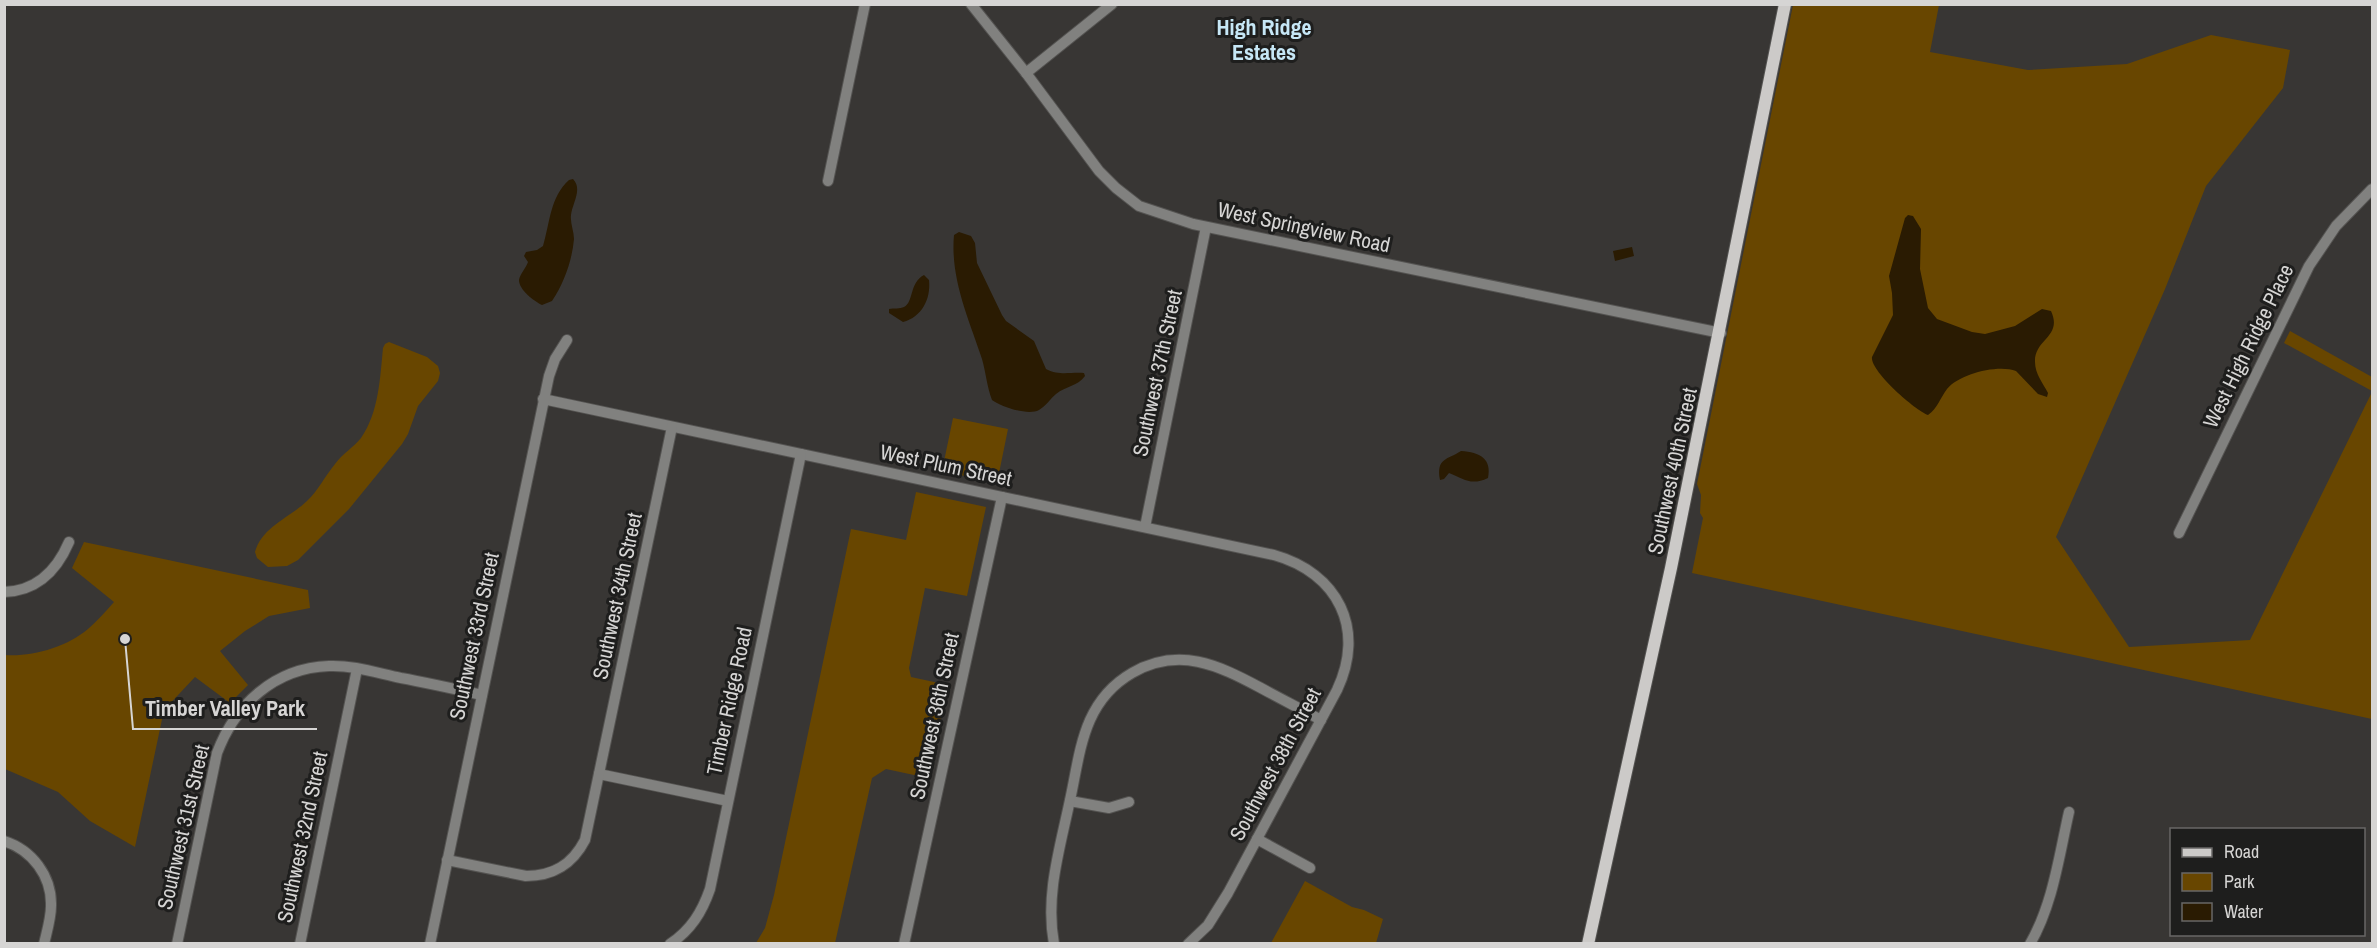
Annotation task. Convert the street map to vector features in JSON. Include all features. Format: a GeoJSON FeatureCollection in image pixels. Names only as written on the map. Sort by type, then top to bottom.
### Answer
{"type":"FeatureCollection","features":[{"type":"Feature","properties":{"kind":"main road","name":"Southwest 40th Street"},"geometry":{"type":"LineString","coordinates":[[1588,944],[1671,568],[1785,4]]}},
{"type":"Feature","properties":{"kind":"street"},"geometry":{"type":"LineString","coordinates":[[828,181],[865,4]]}},
{"type":"Feature","properties":{"kind":"street","name":"West Springview Road"},"geometry":{"type":"LineString","coordinates":[[971,4],[1099,171],[1139,206],[1206,227],[1720,333]]}},
{"type":"Feature","properties":{"kind":"street"},"geometry":{"type":"LineString","coordinates":[[1026,73],[1112,4]]}},
{"type":"Feature","properties":{"kind":"street","name":"West High Ridge Place"},"geometry":{"type":"LineString","coordinates":[[2179,533],[2309,266],[2336,226],[2373,189]]}},
{"type":"Feature","properties":{"kind":"street","name":"Southwest 37th Street"},"geometry":{"type":"LineString","coordinates":[[1145,527],[1206,227]]}},
{"type":"Feature","properties":{"kind":"street","name":"Southwest 33rd Street"},"geometry":{"type":"LineString","coordinates":[[430,944],[543,399],[555,359],[567,340]]}},
{"type":"Feature","properties":{"kind":"street","name":"West Plum Street"},"geometry":{"type":"LineString","coordinates":[[543,399],[1288,559],[1310,570],[1330,589]]}},
{"type":"Feature","properties":{"kind":"street","name":"Southwest 34th Street"},"geometry":{"type":"LineString","coordinates":[[447,860],[526,876],[545,874],[562,868],[572,860],[585,840],[672,427]]}},
{"type":"Feature","properties":{"kind":"street","name":"Timber Ridge Road"},"geometry":{"type":"LineString","coordinates":[[670,944],[687,930],[704,904],[710,889],[801,454]]}},
{"type":"Feature","properties":{"kind":"street","name":"Southwest 36th Street"},"geometry":{"type":"LineString","coordinates":[[904,944],[1002,496]]}},
{"type":"Feature","properties":{"kind":"street"},"geometry":{"type":"LineString","coordinates":[[4,592],[27,587],[50,574],[60,561],[69,542]]}},
{"type":"Feature","properties":{"kind":"street","name":"Southwest 38th Street"},"geometry":{"type":"LineString","coordinates":[[1188,944],[1208,925],[1218,911],[1342,681],[1348,648],[1346,621],[1338,600],[1330,589]]}},
{"type":"Feature","properties":{"kind":"street"},"geometry":{"type":"LineString","coordinates":[[1054,944],[1050,914],[1051,889],[1083,742],[1090,719],[1106,694],[1128,675],[1148,666],[1171,660],[1203,662],[1226,669],[1321,720]]}},
{"type":"Feature","properties":{"kind":"street","name":"Southwest 31st Street"},"geometry":{"type":"LineString","coordinates":[[177,944],[217,753],[230,724],[252,697],[264,687],[286,675],[310,668],[328,666],[357,669],[482,695]]}},
{"type":"Feature","properties":{"kind":"street","name":"Southwest 32nd Street"},"geometry":{"type":"LineString","coordinates":[[300,944],[357,669]]}},
{"type":"Feature","properties":{"kind":"street"},"geometry":{"type":"LineString","coordinates":[[599,774],[728,801]]}},
{"type":"Feature","properties":{"kind":"street"},"geometry":{"type":"LineString","coordinates":[[1070,801],[1109,808],[1129,802]]}},
{"type":"Feature","properties":{"kind":"street"},"geometry":{"type":"LineString","coordinates":[[2030,944],[2044,916],[2069,812]]}},
{"type":"Feature","properties":{"kind":"street"},"geometry":{"type":"LineString","coordinates":[[1257,839],[1310,868]]}},
{"type":"Feature","properties":{"kind":"street"},"geometry":{"type":"LineString","coordinates":[[4,841],[20,848],[32,858],[46,879],[51,906],[44,944]]}},
{"type":"Feature","properties":{"kind":"green space"},"geometry":{"type":"Polygon","coordinates":[[[1793,5],[1939,5],[1930,52],[2028,70],[2127,64],[2211,35],[2290,50],[2283,88],[2206,186],[2165,289],[2056,537],[2129,647],[2250,640],[2372,392],[2372,719],[1692,573],[1703,518],[1700,513],[1701,495],[1697,484],[1793,5]]]}},
{"type":"Feature","properties":{"kind":"green space"},"geometry":{"type":"Polygon","coordinates":[[[2290,331],[2372,377],[2372,391],[2284,343],[2290,331]]]}},
{"type":"Feature","properties":{"kind":"green space"},"geometry":{"type":"Polygon","coordinates":[[[389,342],[427,357],[438,366],[440,373],[438,381],[418,406],[402,444],[349,509],[298,560],[287,566],[268,567],[257,558],[255,552],[259,543],[270,529],[311,497],[338,460],[361,438],[367,428],[378,394],[383,348],[389,342]]]}},
{"type":"Feature","properties":{"kind":"green space"},"geometry":{"type":"Polygon","coordinates":[[[953,418],[1008,429],[997,483],[942,471],[953,418]]]}},
{"type":"Feature","properties":{"kind":"green space"},"geometry":{"type":"Polygon","coordinates":[[[916,492],[986,507],[967,596],[925,588],[909,668],[911,677],[948,685],[928,778],[886,769],[872,778],[835,943],[756,943],[765,928],[774,895],[851,529],[906,540],[916,492]]]}},
{"type":"Feature","properties":{"kind":"green space"},"geometry":{"type":"Polygon","coordinates":[[[84,542],[308,590],[310,608],[269,616],[220,651],[248,685],[230,703],[195,677],[164,710],[135,847],[90,821],[58,792],[5,769],[5,655],[26,654],[60,646],[88,629],[114,602],[72,568],[84,542]]]}},
{"type":"Feature","properties":{"kind":"green space"},"geometry":{"type":"Polygon","coordinates":[[[1305,881],[1352,907],[1383,919],[1376,943],[1271,943],[1305,881]]]}},
{"type":"Feature","properties":{"kind":"water"},"geometry":{"type":"Polygon","coordinates":[[[573,179],[577,187],[571,215],[574,239],[567,272],[552,301],[542,305],[521,288],[519,280],[528,262],[524,256],[526,252],[543,246],[554,202],[563,187],[573,179]]]}},
{"type":"Feature","properties":{"kind":"water"},"geometry":{"type":"Polygon","coordinates":[[[1908,215],[1913,216],[1921,229],[1920,269],[1928,308],[1937,319],[1972,332],[1985,334],[2015,326],[2042,309],[2051,311],[2054,320],[2053,327],[2039,348],[2035,362],[2038,374],[2048,393],[2047,397],[2038,394],[2016,371],[1989,370],[1969,375],[1953,384],[1928,415],[1904,398],[1878,371],[1872,357],[1893,315],[1889,276],[1905,218],[1908,215]]]}},
{"type":"Feature","properties":{"kind":"water"},"geometry":{"type":"Polygon","coordinates":[[[959,232],[971,236],[975,243],[977,263],[1002,315],[1006,321],[1034,341],[1046,369],[1060,373],[1084,373],[1085,376],[1082,379],[1056,394],[1039,410],[1028,412],[1015,410],[992,400],[982,359],[958,283],[954,235],[959,232]]]}},
{"type":"Feature","properties":{"kind":"water"},"geometry":{"type":"Polygon","coordinates":[[[1632,247],[1634,256],[1615,261],[1613,251],[1632,247]]]}},
{"type":"Feature","properties":{"kind":"water"},"geometry":{"type":"Polygon","coordinates":[[[924,275],[929,280],[929,287],[927,300],[920,312],[910,320],[903,322],[889,313],[889,309],[902,308],[907,305],[916,283],[924,275]]]}},
{"type":"Feature","properties":{"kind":"water"},"geometry":{"type":"Polygon","coordinates":[[[1461,451],[1479,455],[1486,461],[1489,471],[1488,478],[1472,482],[1449,473],[1440,480],[1441,464],[1461,451]]]}},
{"type":"Feature","properties":{"kind":"place","name":"Timber Valley Park"},"geometry":{"type":"Point","coordinates":[125,639]}},
{"type":"Feature","properties":{"kind":"district","name":"High Ridge Estates"},"geometry":{"type":"Point","coordinates":[1264,40]}}]}
